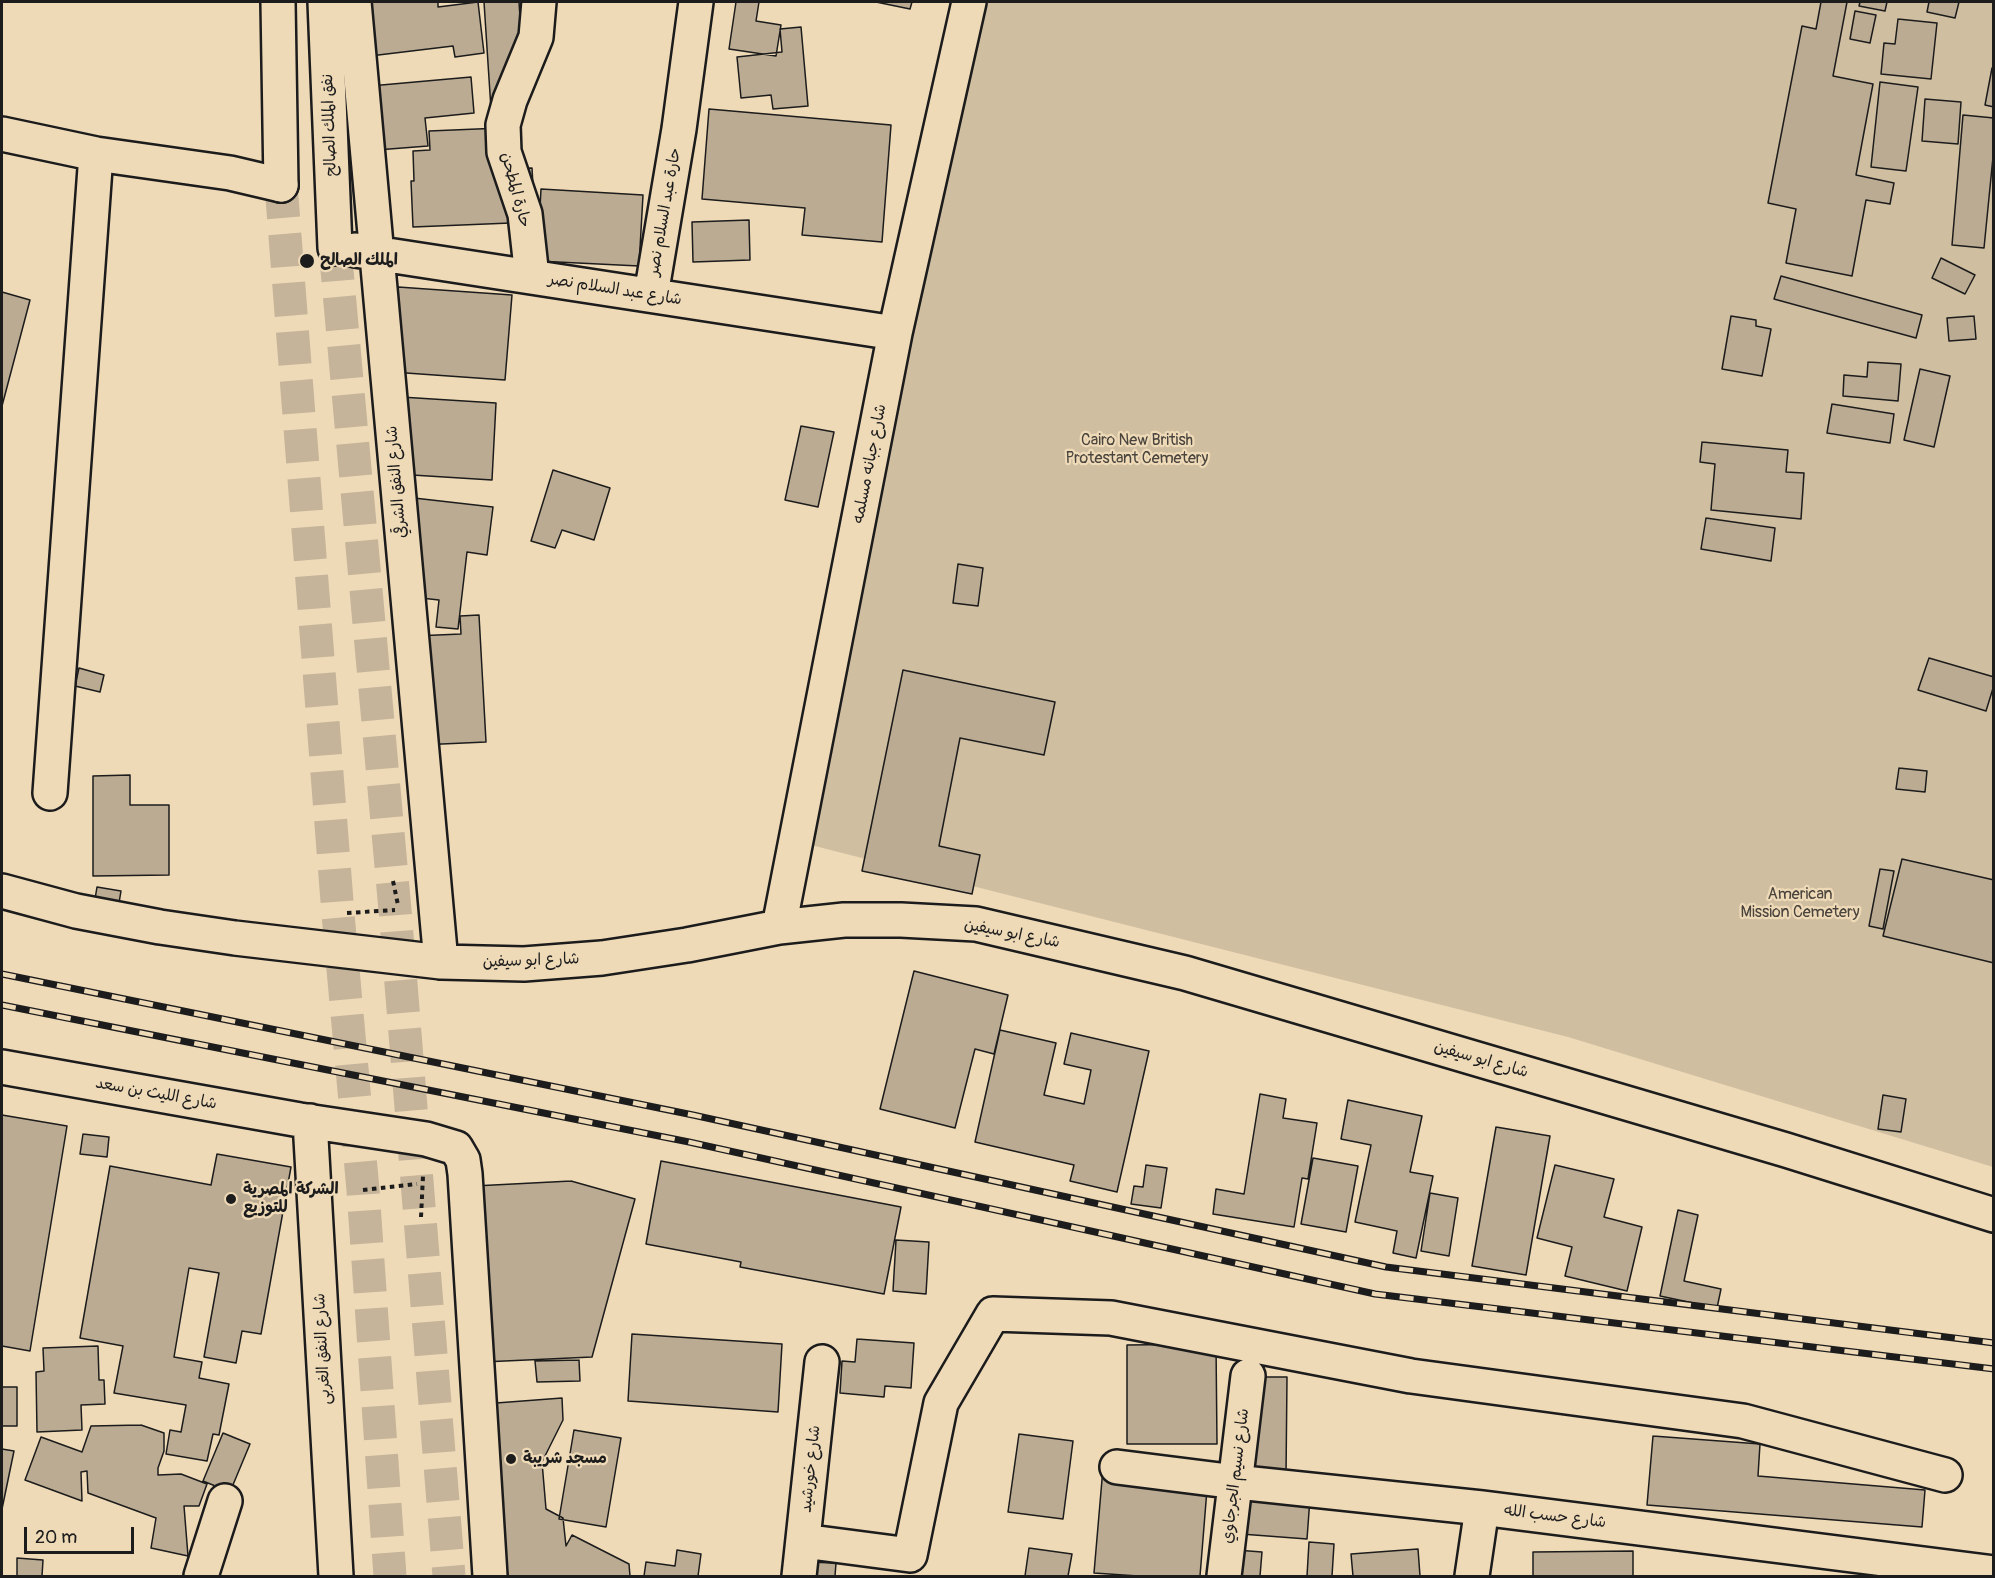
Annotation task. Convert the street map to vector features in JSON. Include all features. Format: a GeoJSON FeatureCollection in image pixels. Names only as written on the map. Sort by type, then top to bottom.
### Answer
{"type":"FeatureCollection","features":[{"type":"Feature","properties":{"kind":"main road"},"geometry":{"type":"LineString","coordinates":[[2,134],[96,154],[230,173],[281,185],[278,2]]}},
{"type":"Feature","properties":{"kind":"main road","name":"نفق الملك الصالح"},"geometry":{"type":"LineString","coordinates":[[325,2],[335,248]]}},
{"type":"Feature","properties":{"kind":"main road","name":"شارع النفق الشرقي"},"geometry":{"type":"LineString","coordinates":[[354,2],[441,962]]}},
{"type":"Feature","properties":{"kind":"main road","name":"حارة المطحن"},"geometry":{"type":"LineString","coordinates":[[532,277],[525,214],[504,152],[503,126],[510,100],[536,37],[539,2]]}},
{"type":"Feature","properties":{"kind":"main road","name":"حارة عبد السلام نصر"},"geometry":{"type":"LineString","coordinates":[[651,296],[679,129],[696,2]]}},
{"type":"Feature","properties":{"kind":"main road","name":"شارع جبانه مسلمه"},"geometry":{"type":"LineString","coordinates":[[779,927],[896,333],[969,2]]}},
{"type":"Feature","properties":{"kind":"main road"},"geometry":{"type":"LineString","coordinates":[[50,793],[96,154]]}},
{"type":"Feature","properties":{"kind":"main road","name":"شارع عبد السلام نصر"},"geometry":{"type":"LineString","coordinates":[[335,248],[376,252],[896,333]]}},
{"type":"Feature","properties":{"kind":"main road","name":"شارع ابو سيفين"},"geometry":{"type":"LineString","coordinates":[[2,891],[76,911],[160,927],[441,962],[524,964],[602,958],[687,945],[779,927],[844,920],[901,920],[965,924],[1185,972],[1786,1150],[1994,1215]]}},
{"type":"Feature","properties":{"kind":"main road","name":"شارع الليث بن سعد"},"geometry":{"type":"LineString","coordinates":[[2,1067],[426,1139],[456,1148],[463,1160],[465,1174],[490,1576]]}},
{"type":"Feature","properties":{"kind":"main road","name":"شارع النفق الغربى"},"geometry":{"type":"LineString","coordinates":[[310,1121],[336,1576]]}},
{"type":"Feature","properties":{"kind":"main road"},"geometry":{"type":"LineString","coordinates":[[803,1541],[910,1555],[941,1404],[993,1314],[1111,1318],[1411,1376],[1743,1420],[1945,1475]]}},
{"type":"Feature","properties":{"kind":"main road","name":"شارع خورشيد"},"geometry":{"type":"LineString","coordinates":[[799,1576],[822,1362]]}},
{"type":"Feature","properties":{"kind":"main road","name":"شارع نسيم الجرجاوي"},"geometry":{"type":"LineString","coordinates":[[1224,1576],[1248,1376]]}},
{"type":"Feature","properties":{"kind":"main road","name":"شارع حسب الله"},"geometry":{"type":"LineString","coordinates":[[1117,1467],[1482,1508],[1994,1573]]}},
{"type":"Feature","properties":{"kind":"main road"},"geometry":{"type":"LineString","coordinates":[[201,1576],[225,1501]]}},
{"type":"Feature","properties":{"kind":"main road"},"geometry":{"type":"LineString","coordinates":[[1473,1576],[1482,1508]]}},
{"type":"Feature","properties":{"kind":"path"},"geometry":{"type":"LineString","coordinates":[[338,914],[396,910]]}},
{"type":"Feature","properties":{"kind":"path"},"geometry":{"type":"LineString","coordinates":[[363,1190],[417,1184]]}},
{"type":"Feature","properties":{"kind":"green space"},"geometry":{"type":"Polygon","coordinates":[[[969,2],[1993,2],[1993,1167],[1568,1037],[795,841],[969,2]]]}},
{"type":"Feature","properties":{"kind":"building"},"geometry":{"type":"Polygon","coordinates":[[[363,2],[438,2],[438,7],[478,2],[484,53],[455,57],[453,46],[370,56],[363,2]]]}},
{"type":"Feature","properties":{"kind":"building"},"geometry":{"type":"Polygon","coordinates":[[[484,2],[519,2],[526,106],[491,109],[484,2]]]}},
{"type":"Feature","properties":{"kind":"building"},"geometry":{"type":"Polygon","coordinates":[[[736,2],[759,2],[756,21],[781,25],[776,56],[729,49],[736,2]]]}},
{"type":"Feature","properties":{"kind":"building"},"geometry":{"type":"Polygon","coordinates":[[[876,2],[912,2],[910,9],[876,2]]]}},
{"type":"Feature","properties":{"kind":"building"},"geometry":{"type":"Polygon","coordinates":[[[1821,2],[1847,2],[1833,76],[1873,84],[1856,175],[1894,183],[1890,204],[1866,200],[1852,276],[1786,263],[1796,209],[1768,203],[1802,26],[1816,29],[1821,2]]]}},
{"type":"Feature","properties":{"kind":"building"},"geometry":{"type":"Polygon","coordinates":[[[1860,2],[1887,2],[1885,11],[1859,6],[1860,2]]]}},
{"type":"Feature","properties":{"kind":"building"},"geometry":{"type":"Polygon","coordinates":[[[1929,2],[1959,2],[1955,18],[1927,12],[1929,2]]]}},
{"type":"Feature","properties":{"kind":"building"},"geometry":{"type":"Polygon","coordinates":[[[1855,11],[1876,15],[1870,43],[1850,39],[1855,11]]]}},
{"type":"Feature","properties":{"kind":"building"},"geometry":{"type":"Polygon","coordinates":[[[1898,19],[1937,23],[1931,79],[1881,74],[1884,43],[1895,44],[1898,19]]]}},
{"type":"Feature","properties":{"kind":"building"},"geometry":{"type":"Polygon","coordinates":[[[801,27],[808,106],[773,109],[771,95],[741,98],[737,57],[782,52],[780,29],[801,27]]]}},
{"type":"Feature","properties":{"kind":"building"},"geometry":{"type":"Polygon","coordinates":[[[1992,68],[1994,68],[1994,107],[1985,105],[1992,68]]]}},
{"type":"Feature","properties":{"kind":"building"},"geometry":{"type":"Polygon","coordinates":[[[471,77],[474,113],[425,118],[428,146],[364,151],[359,87],[471,77]]]}},
{"type":"Feature","properties":{"kind":"building"},"geometry":{"type":"Polygon","coordinates":[[[1880,82],[1918,87],[1906,171],[1871,167],[1880,82]]]}},
{"type":"Feature","properties":{"kind":"building"},"geometry":{"type":"Polygon","coordinates":[[[1925,99],[1961,102],[1958,144],[1922,141],[1925,99]]]}},
{"type":"Feature","properties":{"kind":"building"},"geometry":{"type":"Polygon","coordinates":[[[709,109],[891,125],[882,242],[802,235],[805,208],[702,199],[709,109]]]}},
{"type":"Feature","properties":{"kind":"building"},"geometry":{"type":"Polygon","coordinates":[[[1963,115],[1994,118],[1994,147],[1984,248],[1952,245],[1963,115]]]}},
{"type":"Feature","properties":{"kind":"building"},"geometry":{"type":"Polygon","coordinates":[[[501,128],[503,169],[532,168],[535,222],[413,227],[411,181],[414,181],[413,151],[430,150],[429,131],[501,128]]]}},
{"type":"Feature","properties":{"kind":"building"},"geometry":{"type":"Polygon","coordinates":[[[541,189],[643,195],[639,266],[537,261],[541,189]]]}},
{"type":"Feature","properties":{"kind":"building"},"geometry":{"type":"Polygon","coordinates":[[[749,220],[750,260],[693,262],[692,222],[749,220]]]}},
{"type":"Feature","properties":{"kind":"building"},"geometry":{"type":"Polygon","coordinates":[[[1941,258],[1975,275],[1965,294],[1932,278],[1941,258]]]}},
{"type":"Feature","properties":{"kind":"building"},"geometry":{"type":"Polygon","coordinates":[[[1781,276],[1922,315],[1916,338],[1774,299],[1781,276]]]}},
{"type":"Feature","properties":{"kind":"building"},"geometry":{"type":"Polygon","coordinates":[[[398,287],[512,295],[505,380],[392,372],[398,287]]]}},
{"type":"Feature","properties":{"kind":"building"},"geometry":{"type":"Polygon","coordinates":[[[2,292],[30,300],[2,406],[2,292]]]}},
{"type":"Feature","properties":{"kind":"building"},"geometry":{"type":"Polygon","coordinates":[[[1731,316],[1756,320],[1756,326],[1771,329],[1762,376],[1722,369],[1731,316]]]}},
{"type":"Feature","properties":{"kind":"building"},"geometry":{"type":"Polygon","coordinates":[[[1974,316],[1976,339],[1949,341],[1947,318],[1974,316]]]}},
{"type":"Feature","properties":{"kind":"building"},"geometry":{"type":"Polygon","coordinates":[[[1868,362],[1901,364],[1898,401],[1843,396],[1844,375],[1867,377],[1868,362]]]}},
{"type":"Feature","properties":{"kind":"building"},"geometry":{"type":"Polygon","coordinates":[[[1920,369],[1950,376],[1934,447],[1904,440],[1920,369]]]}},
{"type":"Feature","properties":{"kind":"building"},"geometry":{"type":"Polygon","coordinates":[[[401,397],[496,403],[492,480],[396,474],[401,397]]]}},
{"type":"Feature","properties":{"kind":"building"},"geometry":{"type":"Polygon","coordinates":[[[1832,404],[1894,414],[1890,443],[1827,433],[1832,404]]]}},
{"type":"Feature","properties":{"kind":"building"},"geometry":{"type":"Polygon","coordinates":[[[801,426],[834,432],[818,507],[785,500],[801,426]]]}},
{"type":"Feature","properties":{"kind":"building"},"geometry":{"type":"Polygon","coordinates":[[[1702,442],[1788,450],[1786,472],[1804,473],[1801,519],[1711,510],[1715,464],[1700,462],[1702,442]]]}},
{"type":"Feature","properties":{"kind":"building"},"geometry":{"type":"Polygon","coordinates":[[[553,470],[610,488],[594,540],[562,530],[555,548],[531,541],[553,470]]]}},
{"type":"Feature","properties":{"kind":"building"},"geometry":{"type":"Polygon","coordinates":[[[414,498],[493,507],[487,555],[467,552],[458,629],[436,627],[439,600],[403,596],[414,498]]]}},
{"type":"Feature","properties":{"kind":"building"},"geometry":{"type":"Polygon","coordinates":[[[1706,518],[1775,528],[1771,561],[1701,549],[1706,518]]]}},
{"type":"Feature","properties":{"kind":"building"},"geometry":{"type":"Polygon","coordinates":[[[958,564],[983,568],[978,606],[953,603],[958,564]]]}},
{"type":"Feature","properties":{"kind":"building"},"geometry":{"type":"Polygon","coordinates":[[[479,615],[486,742],[420,745],[414,636],[461,634],[460,616],[479,615]]]}},
{"type":"Feature","properties":{"kind":"building"},"geometry":{"type":"Polygon","coordinates":[[[1929,658],[1994,677],[1994,685],[1986,711],[1918,690],[1929,658]]]}},
{"type":"Feature","properties":{"kind":"building"},"geometry":{"type":"Polygon","coordinates":[[[79,668],[104,675],[100,692],[75,686],[79,668]]]}},
{"type":"Feature","properties":{"kind":"building"},"geometry":{"type":"Polygon","coordinates":[[[903,670],[1055,702],[1044,755],[960,738],[939,846],[980,855],[972,894],[862,871],[903,670]]]}},
{"type":"Feature","properties":{"kind":"building"},"geometry":{"type":"Polygon","coordinates":[[[1899,768],[1927,771],[1925,792],[1896,789],[1899,768]]]}},
{"type":"Feature","properties":{"kind":"building"},"geometry":{"type":"Polygon","coordinates":[[[130,775],[130,805],[169,805],[169,875],[93,876],[93,776],[130,775]]]}},
{"type":"Feature","properties":{"kind":"building"},"geometry":{"type":"Polygon","coordinates":[[[1902,859],[1994,880],[1994,963],[1883,936],[1902,859]]]}},
{"type":"Feature","properties":{"kind":"building"},"geometry":{"type":"Polygon","coordinates":[[[1880,869],[1894,871],[1883,929],[1869,926],[1880,869]]]}},
{"type":"Feature","properties":{"kind":"building"},"geometry":{"type":"Polygon","coordinates":[[[97,887],[121,891],[117,915],[93,911],[97,887]]]}},
{"type":"Feature","properties":{"kind":"building"},"geometry":{"type":"Polygon","coordinates":[[[914,971],[1008,995],[994,1054],[975,1049],[955,1128],[880,1109],[914,971]]]}},
{"type":"Feature","properties":{"kind":"building"},"geometry":{"type":"Polygon","coordinates":[[[1000,1030],[1056,1043],[1044,1095],[1084,1104],[1091,1070],[1064,1064],[1071,1033],[1149,1051],[1117,1192],[1070,1181],[1074,1165],[975,1142],[1000,1030]]]}},
{"type":"Feature","properties":{"kind":"building"},"geometry":{"type":"Polygon","coordinates":[[[1260,1094],[1286,1099],[1283,1118],[1317,1123],[1308,1179],[1302,1178],[1294,1227],[1213,1214],[1216,1189],[1244,1194],[1260,1094]]]}},
{"type":"Feature","properties":{"kind":"building"},"geometry":{"type":"Polygon","coordinates":[[[1883,1095],[1906,1099],[1901,1132],[1878,1129],[1883,1095]]]}},
{"type":"Feature","properties":{"kind":"building"},"geometry":{"type":"Polygon","coordinates":[[[1348,1100],[1422,1116],[1410,1172],[1433,1176],[1416,1258],[1393,1253],[1397,1231],[1355,1222],[1371,1145],[1341,1139],[1348,1100]]]}},
{"type":"Feature","properties":{"kind":"building"},"geometry":{"type":"Polygon","coordinates":[[[2,1115],[67,1126],[30,1351],[2,1346],[2,1115]]]}},
{"type":"Feature","properties":{"kind":"building"},"geometry":{"type":"Polygon","coordinates":[[[1496,1127],[1550,1136],[1526,1275],[1472,1266],[1496,1127]]]}},
{"type":"Feature","properties":{"kind":"building"},"geometry":{"type":"Polygon","coordinates":[[[83,1134],[109,1137],[107,1157],[80,1154],[83,1134]]]}},
{"type":"Feature","properties":{"kind":"building"},"geometry":{"type":"Polygon","coordinates":[[[217,1154],[291,1167],[261,1334],[242,1331],[236,1363],[204,1357],[219,1273],[189,1268],[174,1357],[202,1362],[199,1378],[229,1384],[219,1435],[213,1434],[207,1461],[166,1454],[170,1430],[181,1432],[186,1405],[114,1393],[123,1346],[80,1338],[110,1166],[211,1185],[217,1154]]]}},
{"type":"Feature","properties":{"kind":"building"},"geometry":{"type":"Polygon","coordinates":[[[1313,1158],[1358,1166],[1346,1232],[1301,1224],[1313,1158]]]}},
{"type":"Feature","properties":{"kind":"building"},"geometry":{"type":"Polygon","coordinates":[[[661,1161],[901,1207],[884,1294],[740,1267],[741,1262],[646,1244],[661,1161]]]}},
{"type":"Feature","properties":{"kind":"building"},"geometry":{"type":"Polygon","coordinates":[[[1146,1165],[1167,1168],[1161,1208],[1131,1204],[1134,1186],[1143,1187],[1146,1165]]]}},
{"type":"Feature","properties":{"kind":"building"},"geometry":{"type":"Polygon","coordinates":[[[1555,1165],[1614,1179],[1604,1217],[1642,1227],[1627,1291],[1565,1276],[1572,1247],[1537,1238],[1555,1165]]]}},
{"type":"Feature","properties":{"kind":"building"},"geometry":{"type":"Polygon","coordinates":[[[571,1181],[635,1199],[592,1357],[483,1362],[474,1186],[571,1181]]]}},
{"type":"Feature","properties":{"kind":"building"},"geometry":{"type":"Polygon","coordinates":[[[1430,1193],[1458,1198],[1449,1256],[1421,1251],[1430,1193]]]}},
{"type":"Feature","properties":{"kind":"building"},"geometry":{"type":"Polygon","coordinates":[[[1678,1210],[1698,1215],[1684,1281],[1721,1289],[1717,1308],[1660,1296],[1678,1210]]]}},
{"type":"Feature","properties":{"kind":"building"},"geometry":{"type":"Polygon","coordinates":[[[896,1240],[929,1242],[926,1294],[893,1291],[896,1240]]]}},
{"type":"Feature","properties":{"kind":"building"},"geometry":{"type":"Polygon","coordinates":[[[632,1334],[782,1344],[778,1412],[628,1401],[632,1334]]]}},
{"type":"Feature","properties":{"kind":"building"},"geometry":{"type":"Polygon","coordinates":[[[857,1339],[914,1343],[911,1388],[885,1386],[884,1397],[840,1393],[842,1361],[855,1362],[857,1339]]]}},
{"type":"Feature","properties":{"kind":"building"},"geometry":{"type":"Polygon","coordinates":[[[1216,1344],[1217,1444],[1127,1444],[1127,1345],[1216,1344]]]}},
{"type":"Feature","properties":{"kind":"building"},"geometry":{"type":"Polygon","coordinates":[[[98,1346],[99,1380],[104,1380],[105,1404],[81,1405],[82,1430],[37,1432],[36,1372],[44,1371],[43,1348],[98,1346]]]}},
{"type":"Feature","properties":{"kind":"building"},"geometry":{"type":"Polygon","coordinates":[[[579,1360],[580,1381],[537,1382],[535,1361],[579,1360]]]}},
{"type":"Feature","properties":{"kind":"building"},"geometry":{"type":"Polygon","coordinates":[[[1254,1377],[1287,1377],[1286,1476],[1255,1476],[1254,1377]]]}},
{"type":"Feature","properties":{"kind":"building"},"geometry":{"type":"Polygon","coordinates":[[[2,1387],[17,1387],[17,1426],[2,1426],[2,1387]]]}},
{"type":"Feature","properties":{"kind":"building"},"geometry":{"type":"Polygon","coordinates":[[[562,1398],[563,1420],[542,1462],[546,1509],[563,1518],[566,1546],[572,1535],[629,1564],[630,1576],[498,1576],[483,1404],[562,1398]]]}},
{"type":"Feature","properties":{"kind":"building"},"geometry":{"type":"Polygon","coordinates":[[[141,1425],[164,1433],[164,1451],[158,1475],[181,1474],[207,1484],[199,1506],[184,1506],[188,1556],[151,1548],[156,1518],[88,1493],[87,1471],[81,1472],[82,1501],[25,1480],[41,1437],[82,1452],[91,1426],[141,1425]]]}},
{"type":"Feature","properties":{"kind":"building"},"geometry":{"type":"Polygon","coordinates":[[[574,1430],[621,1438],[606,1527],[559,1519],[574,1430]]]}},
{"type":"Feature","properties":{"kind":"building"},"geometry":{"type":"Polygon","coordinates":[[[223,1433],[250,1444],[230,1492],[203,1481],[223,1433]]]}},
{"type":"Feature","properties":{"kind":"building"},"geometry":{"type":"Polygon","coordinates":[[[1019,1434],[1073,1441],[1063,1519],[1008,1512],[1019,1434]]]}},
{"type":"Feature","properties":{"kind":"building"},"geometry":{"type":"Polygon","coordinates":[[[1653,1436],[1760,1444],[1758,1476],[1925,1490],[1922,1527],[1647,1505],[1653,1436]]]}},
{"type":"Feature","properties":{"kind":"building"},"geometry":{"type":"Polygon","coordinates":[[[2,1449],[14,1451],[2,1509],[2,1449]]]}},
{"type":"Feature","properties":{"kind":"building"},"geometry":{"type":"Polygon","coordinates":[[[1103,1468],[1208,1477],[1200,1576],[1094,1573],[1103,1468]]]}},
{"type":"Feature","properties":{"kind":"building"},"geometry":{"type":"Polygon","coordinates":[[[1244,1493],[1310,1498],[1307,1539],[1241,1534],[1244,1493]]]}},
{"type":"Feature","properties":{"kind":"building"},"geometry":{"type":"Polygon","coordinates":[[[1309,1542],[1334,1544],[1332,1576],[1307,1576],[1309,1542]]]}},
{"type":"Feature","properties":{"kind":"building"},"geometry":{"type":"Polygon","coordinates":[[[1029,1548],[1072,1554],[1068,1576],[1025,1576],[1029,1548]]]}},
{"type":"Feature","properties":{"kind":"building"},"geometry":{"type":"Polygon","coordinates":[[[1418,1549],[1420,1576],[1353,1576],[1351,1554],[1418,1549]]]}},
{"type":"Feature","properties":{"kind":"building"},"geometry":{"type":"Polygon","coordinates":[[[677,1550],[701,1554],[698,1576],[644,1576],[646,1562],[675,1566],[677,1550]]]}},
{"type":"Feature","properties":{"kind":"building"},"geometry":{"type":"Polygon","coordinates":[[[1236,1550],[1262,1552],[1260,1576],[1234,1576],[1236,1550]]]}},
{"type":"Feature","properties":{"kind":"building"},"geometry":{"type":"Polygon","coordinates":[[[1633,1551],[1633,1576],[1533,1576],[1533,1552],[1633,1551]]]}},
{"type":"Feature","properties":{"kind":"building"},"geometry":{"type":"Polygon","coordinates":[[[17,1558],[43,1560],[42,1576],[17,1576],[17,1558]]]}},
{"type":"Feature","properties":{"kind":"building"},"geometry":{"type":"Polygon","coordinates":[[[807,1562],[836,1563],[835,1576],[806,1576],[807,1562]]]}},
{"type":"Feature","properties":{"kind":"tunnel"},"geometry":{"type":"LineString","coordinates":[[281,185],[338,914],[363,1190],[390,1576]]}},
{"type":"Feature","properties":{"kind":"tunnel"},"geometry":{"type":"LineString","coordinates":[[335,248],[395,910],[449,1576]]}},
{"type":"Feature","properties":{"kind":"railway"},"geometry":{"type":"LineString","coordinates":[[2,974],[693,1115],[1386,1267],[1994,1343]]}},
{"type":"Feature","properties":{"kind":"railway"},"geometry":{"type":"LineString","coordinates":[[2,1005],[689,1142],[1375,1294],[1994,1369]]}},
{"type":"Feature","properties":{"kind":"place","name":"الملك الصالح"},"geometry":{"type":"Point","coordinates":[307,261]}},
{"type":"Feature","properties":{"kind":"place","name":"الشركة المصرية للتوزيع"},"geometry":{"type":"Point","coordinates":[231,1199]}},
{"type":"Feature","properties":{"kind":"place","name":"مسجد شريبة"},"geometry":{"type":"Point","coordinates":[511,1459]}},
{"type":"Feature","properties":{"kind":"park label","name":"Cairo New British Protestant Cemetery"},"geometry":{"type":"Point","coordinates":[1137,450]}},
{"type":"Feature","properties":{"kind":"park label","name":"American Mission Cemetery"},"geometry":{"type":"Point","coordinates":[1800,904]}}]}
